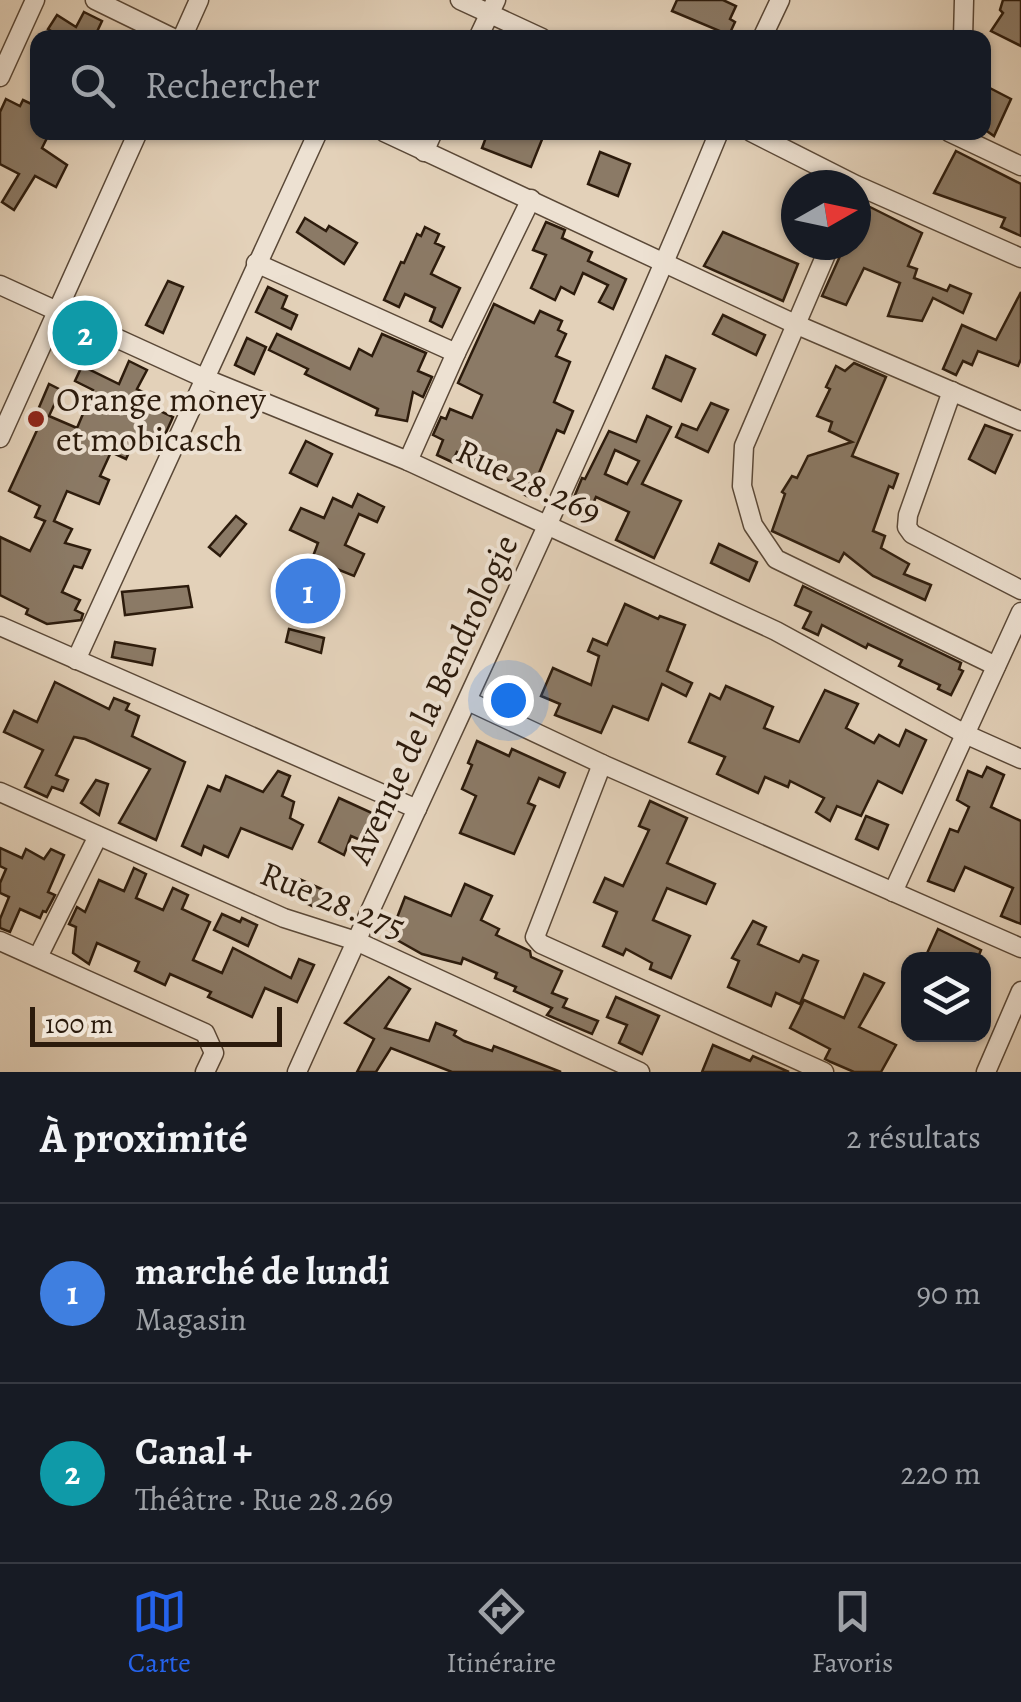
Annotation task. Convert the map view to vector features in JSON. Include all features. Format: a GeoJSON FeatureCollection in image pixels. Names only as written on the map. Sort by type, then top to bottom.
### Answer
{"type":"FeatureCollection","features":[{"type":"Feature","properties":{"kind":"street"},"geometry":{"type":"LineString","coordinates":[[0,77],[34,0]]}},
{"type":"Feature","properties":{"kind":"street"},"geometry":{"type":"LineString","coordinates":[[95,0],[157,30]]}},
{"type":"Feature","properties":{"kind":"street"},"geometry":{"type":"LineString","coordinates":[[186,30],[199,0]]}},
{"type":"Feature","properties":{"kind":"street"},"geometry":{"type":"LineString","coordinates":[[460,0],[492,7],[529,30]]}},
{"type":"Feature","properties":{"kind":"street"},"geometry":{"type":"LineString","coordinates":[[766,30],[780,0]]}},
{"type":"Feature","properties":{"kind":"street"},"geometry":{"type":"LineString","coordinates":[[963,30],[964,0]]}},
{"type":"Feature","properties":{"kind":"street"},"geometry":{"type":"LineString","coordinates":[[482,30],[492,7]]}},
{"type":"Feature","properties":{"kind":"street"},"geometry":{"type":"LineString","coordinates":[[0,438],[134,140]]}},
{"type":"Feature","properties":{"kind":"street"},"geometry":{"type":"LineString","coordinates":[[76,660],[314,140]]}},
{"type":"Feature","properties":{"kind":"street"},"geometry":{"type":"LineString","coordinates":[[400,140],[795,324],[1021,421]]}},
{"type":"Feature","properties":{"kind":"street"},"geometry":{"type":"LineString","coordinates":[[424,152],[430,140]]}},
{"type":"Feature","properties":{"kind":"street","name":"Avenue de la Bendrologie"},"geometry":{"type":"LineString","coordinates":[[297,1072],[547,526],[716,140]]}},
{"type":"Feature","properties":{"kind":"street"},"geometry":{"type":"LineString","coordinates":[[767,140],[826,170]]}},
{"type":"Feature","properties":{"kind":"street"},"geometry":{"type":"LineString","coordinates":[[966,140],[1021,166]]}},
{"type":"Feature","properties":{"kind":"street"},"geometry":{"type":"LineString","coordinates":[[871,192],[1021,258]]}},
{"type":"Feature","properties":{"kind":"street"},"geometry":{"type":"LineString","coordinates":[[408,461],[531,199]]}},
{"type":"Feature","properties":{"kind":"street"},"geometry":{"type":"LineString","coordinates":[[823,260],[744,446],[742,486],[753,525],[776,559],[996,666]]}},
{"type":"Feature","properties":{"kind":"street"},"geometry":{"type":"LineString","coordinates":[[256,262],[456,353]]}},
{"type":"Feature","properties":{"kind":"street","name":"Rue 28.269"},"geometry":{"type":"LineString","coordinates":[[0,285],[204,378],[408,461],[776,631],[966,734],[1021,759]]}},
{"type":"Feature","properties":{"kind":"street"},"geometry":{"type":"LineString","coordinates":[[952,391],[908,516],[908,527],[912,534],[1021,590]]}},
{"type":"Feature","properties":{"kind":"street"},"geometry":{"type":"LineString","coordinates":[[893,892],[1021,612]]}},
{"type":"Feature","properties":{"kind":"street"},"geometry":{"type":"LineString","coordinates":[[0,626],[417,809]]}},
{"type":"Feature","properties":{"kind":"street"},"geometry":{"type":"LineString","coordinates":[[468,700],[602,764],[1021,948]]}},
{"type":"Feature","properties":{"kind":"street"},"geometry":{"type":"LineString","coordinates":[[602,764],[534,936],[540,944],[816,1070]]}},
{"type":"Feature","properties":{"kind":"street","name":"Rue 28.275"},"geometry":{"type":"LineString","coordinates":[[0,792],[284,918],[356,940],[640,1072]]}},
{"type":"Feature","properties":{"kind":"street"},"geometry":{"type":"LineString","coordinates":[[38,958],[98,836]]}},
{"type":"Feature","properties":{"kind":"street"},"geometry":{"type":"LineString","coordinates":[[0,941],[205,1033],[214,1053],[205,1072]]}},
{"type":"Feature","properties":{"kind":"street"},"geometry":{"type":"LineString","coordinates":[[986,1072],[1021,991]]}},
{"type":"Feature","properties":{"kind":"building"},"geometry":{"type":"Polygon","coordinates":[[[677,0],[723,0],[736,6],[730,19],[735,22],[731,30],[717,30],[672,11],[677,0]]]}},
{"type":"Feature","properties":{"kind":"building"},"geometry":{"type":"Polygon","coordinates":[[[1003,0],[1021,0],[1021,46],[991,31],[1003,13],[1003,0]]]}},
{"type":"Feature","properties":{"kind":"building"},"geometry":{"type":"Polygon","coordinates":[[[84,12],[102,21],[98,30],[48,29],[57,15],[76,27],[84,12]]]}},
{"type":"Feature","properties":{"kind":"building"},"geometry":{"type":"Polygon","coordinates":[[[991,89],[1011,99],[994,136],[991,134],[991,89]]]}},
{"type":"Feature","properties":{"kind":"building"},"geometry":{"type":"Polygon","coordinates":[[[6,99],[20,106],[23,100],[30,103],[30,140],[46,140],[42,148],[67,165],[56,187],[35,176],[14,210],[2,202],[19,174],[0,164],[0,112],[6,99]]]}},
{"type":"Feature","properties":{"kind":"building"},"geometry":{"type":"Polygon","coordinates":[[[485,140],[542,140],[531,167],[482,148],[485,140]]]}},
{"type":"Feature","properties":{"kind":"building"},"geometry":{"type":"Polygon","coordinates":[[[956,151],[1021,184],[1021,236],[1001,227],[1005,218],[934,193],[956,151]]]}},
{"type":"Feature","properties":{"kind":"building"},"geometry":{"type":"Polygon","coordinates":[[[600,152],[630,164],[618,196],[588,184],[600,152]]]}},
{"type":"Feature","properties":{"kind":"building"},"geometry":{"type":"Polygon","coordinates":[[[871,208],[922,233],[908,266],[917,269],[914,278],[947,291],[950,285],[971,294],[963,313],[933,298],[922,321],[888,316],[900,283],[864,268],[846,305],[822,296],[838,260],[871,260],[871,208]]]}},
{"type":"Feature","properties":{"kind":"building"},"geometry":{"type":"Polygon","coordinates":[[[305,218],[326,231],[329,226],[357,243],[344,264],[297,232],[305,218]]]}},
{"type":"Feature","properties":{"kind":"building"},"geometry":{"type":"Polygon","coordinates":[[[546,222],[565,230],[562,238],[592,252],[588,261],[626,279],[613,309],[599,302],[608,285],[583,273],[574,294],[561,287],[555,300],[531,288],[546,255],[533,250],[546,222]]]}},
{"type":"Feature","properties":{"kind":"building"},"geometry":{"type":"Polygon","coordinates":[[[425,227],[439,234],[435,243],[444,247],[431,274],[460,288],[442,327],[430,321],[435,308],[405,294],[399,307],[384,300],[401,262],[404,263],[417,234],[421,236],[425,227]]]}},
{"type":"Feature","properties":{"kind":"building"},"geometry":{"type":"Polygon","coordinates":[[[723,232],[798,264],[783,301],[704,266],[723,232]]]}},
{"type":"Feature","properties":{"kind":"building"},"geometry":{"type":"Polygon","coordinates":[[[168,281],[183,287],[163,333],[146,325],[168,281]]]}},
{"type":"Feature","properties":{"kind":"building"},"geometry":{"type":"Polygon","coordinates":[[[268,287],[287,296],[282,308],[297,315],[291,329],[256,312],[268,287]]]}},
{"type":"Feature","properties":{"kind":"building"},"geometry":{"type":"Polygon","coordinates":[[[1021,292],[1018,366],[978,351],[972,365],[963,361],[956,375],[943,369],[962,325],[996,340],[1021,292]]]}},
{"type":"Feature","properties":{"kind":"building"},"geometry":{"type":"Polygon","coordinates":[[[494,304],[534,323],[540,311],[562,321],[558,330],[566,334],[556,356],[570,362],[554,402],[573,411],[564,433],[557,430],[529,497],[513,489],[515,484],[457,452],[452,462],[437,455],[443,440],[433,435],[441,417],[446,419],[450,409],[472,418],[482,395],[458,383],[494,304]]]}},
{"type":"Feature","properties":{"kind":"building"},"geometry":{"type":"Polygon","coordinates":[[[723,315],[765,335],[756,355],[713,334],[723,315]]]}},
{"type":"Feature","properties":{"kind":"building"},"geometry":{"type":"Polygon","coordinates":[[[277,334],[350,369],[359,349],[372,356],[382,334],[426,353],[418,371],[432,377],[423,397],[413,392],[407,421],[376,415],[378,409],[305,374],[308,369],[269,350],[277,334]]]}},
{"type":"Feature","properties":{"kind":"building"},"geometry":{"type":"Polygon","coordinates":[[[247,338],[266,347],[254,374],[235,365],[247,338]]]}},
{"type":"Feature","properties":{"kind":"building"},"geometry":{"type":"Polygon","coordinates":[[[666,356],[695,369],[681,401],[653,388],[666,356]]]}},
{"type":"Feature","properties":{"kind":"building"},"geometry":{"type":"Polygon","coordinates":[[[129,361],[147,370],[137,389],[145,393],[141,402],[173,417],[158,450],[134,441],[126,459],[111,452],[100,476],[109,480],[99,504],[67,491],[54,521],[72,529],[65,543],[90,550],[82,568],[74,566],[62,592],[80,600],[75,610],[83,614],[81,620],[47,624],[0,595],[0,537],[30,551],[45,521],[35,517],[40,506],[9,491],[44,415],[37,412],[49,384],[61,390],[49,416],[77,428],[93,390],[75,381],[82,366],[119,384],[129,361]]]}},
{"type":"Feature","properties":{"kind":"building"},"geometry":{"type":"Polygon","coordinates":[[[854,363],[886,377],[852,456],[898,474],[893,488],[889,486],[873,531],[885,536],[881,548],[909,564],[904,574],[931,585],[925,600],[873,576],[844,553],[839,562],[772,531],[785,494],[782,492],[792,476],[797,478],[808,456],[852,442],[829,431],[832,422],[817,416],[836,366],[845,371],[854,363]]]}},
{"type":"Feature","properties":{"kind":"building"},"geometry":{"type":"Polygon","coordinates":[[[711,403],[728,410],[708,452],[676,437],[682,424],[697,430],[711,403]]]}},
{"type":"Feature","properties":{"kind":"building"},"geometry":{"type":"Polygon","coordinates":[[[647,416],[671,427],[642,484],[681,501],[654,558],[616,540],[629,512],[596,497],[585,521],[571,514],[580,497],[575,495],[582,478],[585,479],[609,431],[636,442],[647,416]],[[615,450],[605,474],[627,484],[639,461],[615,450]]]}},
{"type":"Feature","properties":{"kind":"building"},"geometry":{"type":"Polygon","coordinates":[[[985,425],[1012,435],[995,473],[969,459],[985,425]]]}},
{"type":"Feature","properties":{"kind":"building"},"geometry":{"type":"Polygon","coordinates":[[[306,441],[332,454],[317,486],[290,473],[306,441]]]}},
{"type":"Feature","properties":{"kind":"building"},"geometry":{"type":"Polygon","coordinates":[[[358,494],[384,507],[377,522],[359,514],[345,545],[364,554],[354,576],[312,559],[318,543],[290,530],[301,508],[324,518],[333,498],[352,507],[358,494]]]}},
{"type":"Feature","properties":{"kind":"building"},"geometry":{"type":"Polygon","coordinates":[[[236,516],[246,524],[220,556],[209,547],[236,516]]]}},
{"type":"Feature","properties":{"kind":"building"},"geometry":{"type":"Polygon","coordinates":[[[719,544],[757,562],[749,581],[711,563],[719,544]]]}},
{"type":"Feature","properties":{"kind":"building"},"geometry":{"type":"Polygon","coordinates":[[[188,586],[192,607],[125,615],[122,592],[188,586]]]}},
{"type":"Feature","properties":{"kind":"building"},"geometry":{"type":"Polygon","coordinates":[[[803,586],[961,663],[959,669],[963,671],[951,695],[938,689],[940,685],[899,666],[902,660],[868,644],[866,648],[822,625],[818,635],[803,628],[811,612],[795,605],[803,586]]]}},
{"type":"Feature","properties":{"kind":"building"},"geometry":{"type":"Polygon","coordinates":[[[625,604],[658,619],[660,616],[685,625],[667,671],[692,683],[686,696],[662,684],[648,720],[613,706],[601,733],[555,715],[560,704],[541,696],[553,668],[591,685],[599,656],[588,651],[593,639],[607,645],[625,604]]]}},
{"type":"Feature","properties":{"kind":"building"},"geometry":{"type":"Polygon","coordinates":[[[289,629],[324,638],[321,653],[286,642],[289,629]]]}},
{"type":"Feature","properties":{"kind":"building"},"geometry":{"type":"Polygon","coordinates":[[[115,642],[155,649],[152,665],[112,657],[115,642]]]}},
{"type":"Feature","properties":{"kind":"building"},"geometry":{"type":"Polygon","coordinates":[[[55,682],[109,709],[114,698],[129,704],[126,710],[139,716],[132,736],[185,762],[156,840],[119,823],[150,769],[85,739],[74,737],[56,775],[68,780],[63,791],[52,787],[47,797],[25,787],[43,750],[4,732],[14,711],[37,722],[55,682]]]}},
{"type":"Feature","properties":{"kind":"building"},"geometry":{"type":"Polygon","coordinates":[[[726,686],[773,707],[764,728],[799,742],[825,690],[858,704],[846,728],[874,743],[879,735],[899,746],[906,730],[926,740],[902,793],[878,781],[861,816],[837,806],[830,821],[816,812],[824,798],[790,781],[788,787],[765,777],[758,793],[717,774],[725,757],[689,742],[710,694],[720,699],[726,686]]]}},
{"type":"Feature","properties":{"kind":"building"},"geometry":{"type":"Polygon","coordinates":[[[477,741],[509,756],[512,749],[565,773],[559,787],[539,778],[528,803],[535,806],[514,854],[460,833],[476,796],[462,789],[477,741]]]}},
{"type":"Feature","properties":{"kind":"building"},"geometry":{"type":"Polygon","coordinates":[[[987,767],[1004,775],[991,807],[1021,821],[1021,924],[1001,916],[1013,888],[965,867],[954,891],[928,881],[950,829],[958,832],[969,807],[957,800],[968,771],[982,777],[987,767]]]}},
{"type":"Feature","properties":{"kind":"building"},"geometry":{"type":"Polygon","coordinates":[[[278,771],[290,776],[282,796],[294,802],[290,818],[303,825],[292,849],[241,828],[228,857],[204,846],[201,855],[182,846],[208,786],[220,791],[226,776],[263,792],[278,771]]]}},
{"type":"Feature","properties":{"kind":"building"},"geometry":{"type":"Polygon","coordinates":[[[96,780],[108,784],[99,815],[81,803],[96,780]]]}},
{"type":"Feature","properties":{"kind":"building"},"geometry":{"type":"Polygon","coordinates":[[[339,798],[372,813],[365,842],[351,836],[344,855],[319,842],[339,798]]]}},
{"type":"Feature","properties":{"kind":"building"},"geometry":{"type":"Polygon","coordinates":[[[650,801],[687,818],[667,863],[715,884],[706,904],[667,888],[653,920],[690,936],[671,978],[650,969],[652,963],[626,949],[623,955],[603,946],[617,912],[594,902],[605,878],[623,886],[649,830],[639,826],[650,801]]]}},
{"type":"Feature","properties":{"kind":"building"},"geometry":{"type":"Polygon","coordinates":[[[866,816],[888,825],[878,849],[856,839],[866,816]]]}},
{"type":"Feature","properties":{"kind":"building"},"geometry":{"type":"Polygon","coordinates":[[[0,848],[22,858],[26,849],[44,859],[51,849],[64,855],[48,892],[55,895],[46,912],[40,918],[20,909],[10,932],[0,928],[9,897],[0,893],[6,869],[0,866],[0,848]]]}},
{"type":"Feature","properties":{"kind":"building"},"geometry":{"type":"Polygon","coordinates":[[[134,868],[146,874],[136,898],[163,910],[173,888],[188,895],[182,909],[210,922],[193,960],[222,973],[233,948],[291,978],[299,959],[314,965],[297,1002],[265,988],[252,1017],[208,997],[211,992],[170,974],[165,985],[135,971],[139,962],[97,943],[89,964],[73,953],[76,927],[69,924],[77,907],[85,912],[99,880],[124,891],[134,868]]]}},
{"type":"Feature","properties":{"kind":"building"},"geometry":{"type":"Polygon","coordinates":[[[299,879],[326,891],[318,909],[292,896],[299,879]]]}},
{"type":"Feature","properties":{"kind":"building"},"geometry":{"type":"Polygon","coordinates":[[[465,884],[492,896],[481,920],[499,929],[496,935],[562,971],[552,993],[567,999],[563,1007],[598,1021],[592,1034],[547,1015],[552,1008],[514,991],[516,987],[495,978],[497,973],[463,958],[461,964],[422,954],[390,936],[405,897],[451,916],[465,884]]]}},
{"type":"Feature","properties":{"kind":"building"},"geometry":{"type":"Polygon","coordinates":[[[222,914],[257,925],[248,946],[214,930],[222,914]]]}},
{"type":"Feature","properties":{"kind":"building"},"geometry":{"type":"Polygon","coordinates":[[[753,921],[766,927],[758,944],[799,962],[803,955],[818,961],[800,1004],[776,993],[771,1006],[728,987],[739,961],[732,958],[753,921]]]}},
{"type":"Feature","properties":{"kind":"building"},"geometry":{"type":"Polygon","coordinates":[[[938,929],[981,950],[980,952],[928,952],[938,929]]]}},
{"type":"Feature","properties":{"kind":"building"},"geometry":{"type":"Polygon","coordinates":[[[864,974],[884,983],[859,1027],[896,1045],[881,1072],[854,1072],[831,1062],[825,1059],[830,1049],[790,1028],[804,1000],[844,1018],[864,974]]]}},
{"type":"Feature","properties":{"kind":"building"},"geometry":{"type":"Polygon","coordinates":[[[389,977],[410,989],[385,1028],[429,1041],[436,1023],[456,1031],[454,1035],[464,1041],[492,1051],[494,1046],[561,1072],[452,1072],[391,1048],[376,1072],[357,1072],[374,1039],[345,1023],[389,977]]]}},
{"type":"Feature","properties":{"kind":"building"},"geometry":{"type":"Polygon","coordinates":[[[616,997],[659,1016],[642,1054],[619,1043],[627,1025],[607,1017],[616,997]]]}},
{"type":"Feature","properties":{"kind":"building"},"geometry":{"type":"Polygon","coordinates":[[[713,1045],[750,1061],[753,1056],[789,1072],[702,1072],[713,1045]]]}},
{"type":"Feature","properties":{"kind":"place","name":"Canal +"},"geometry":{"type":"Point","coordinates":[85,333]}},
{"type":"Feature","properties":{"kind":"place","name":"Orange money et mobicasch"},"geometry":{"type":"Point","coordinates":[36,419]}},
{"type":"Feature","properties":{"kind":"place","name":"marché de lundi"},"geometry":{"type":"Point","coordinates":[308,591]}}]}
